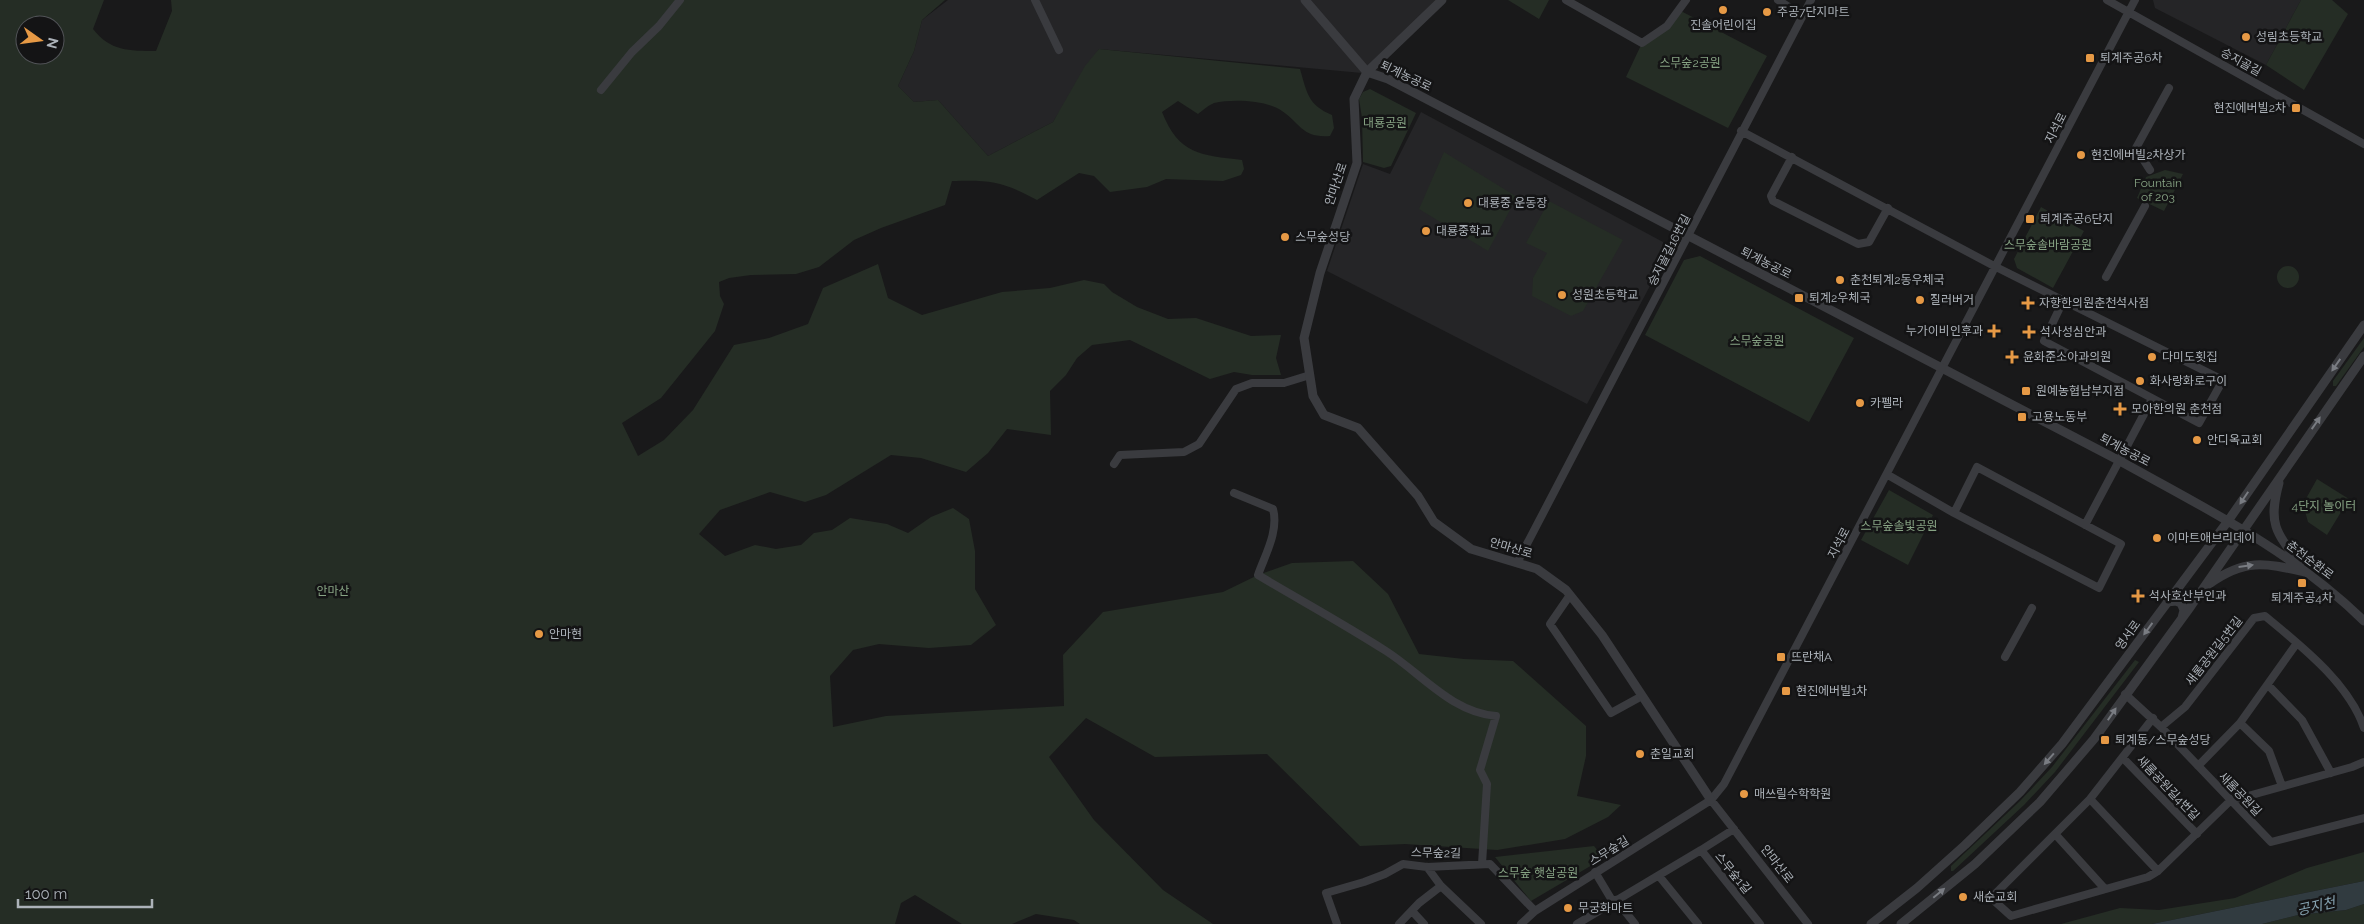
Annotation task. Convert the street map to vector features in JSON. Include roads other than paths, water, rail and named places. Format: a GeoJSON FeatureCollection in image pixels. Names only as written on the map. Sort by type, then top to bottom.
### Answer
{"type":"FeatureCollection","features":[{"type":"Feature","properties":{"kind":"street"},"geometry":{"type":"LineString","coordinates":[[601,90],[632,52],[659,26],[680,0]]}},
{"type":"Feature","properties":{"kind":"street"},"geometry":{"type":"LineString","coordinates":[[1035,0],[1059,50]]}},
{"type":"Feature","properties":{"kind":"street","name":"퇴계농공로"},"geometry":{"type":"LineString","coordinates":[[1305,0],[1366,72],[1388,79],[1942,368],[2120,461],[2236,526]]}},
{"type":"Feature","properties":{"kind":"street","name":"안마산로"},"geometry":{"type":"LineString","coordinates":[[1442,0],[1366,72],[1354,98],[1357,163],[1320,273],[1304,338],[1313,396],[1324,415],[1358,428],[1418,496],[1434,522],[1471,549],[1538,569],[1570,595],[1602,635],[1711,800],[1808,924]]}},
{"type":"Feature","properties":{"kind":"street"},"geometry":{"type":"LineString","coordinates":[[1566,0],[1642,43],[1667,26],[1686,0]]}},
{"type":"Feature","properties":{"kind":"street"},"geometry":{"type":"LineString","coordinates":[[1778,0],[1802,16]]}},
{"type":"Feature","properties":{"kind":"street","name":"승지골길16번길"},"geometry":{"type":"LineString","coordinates":[[1516,563],[1812,0]]}},
{"type":"Feature","properties":{"kind":"street","name":"승지골길"},"geometry":{"type":"LineString","coordinates":[[2107,0],[2364,144]]}},
{"type":"Feature","properties":{"kind":"street","name":"지석로"},"geometry":{"type":"LineString","coordinates":[[1711,800],[1724,784],[1888,475],[2135,0]]}},
{"type":"Feature","properties":{"kind":"street"},"geometry":{"type":"LineString","coordinates":[[2150,170],[2136,148],[2169,88]]}},
{"type":"Feature","properties":{"kind":"street"},"geometry":{"type":"LineString","coordinates":[[1742,131],[1996,266],[2064,299],[2223,380],[2199,423],[2044,341],[2064,299]]}},
{"type":"Feature","properties":{"kind":"street"},"geometry":{"type":"LineString","coordinates":[[1792,157],[1771,196],[1773,201],[1858,244],[1870,242],[1888,208]]}},
{"type":"Feature","properties":{"kind":"street"},"geometry":{"type":"LineString","coordinates":[[2106,277],[2145,206]]}},
{"type":"Feature","properties":{"kind":"street","name":"영서로"},"geometry":{"type":"LineString","coordinates":[[1901,924],[1974,864],[2040,802],[2094,739],[2203,588],[2285,438],[2364,325]]}},
{"type":"Feature","properties":{"kind":"street","name":"영서로"},"geometry":{"type":"LineString","coordinates":[[1874,923],[1917,888],[2020,792],[2062,744],[2167,602],[2281,474],[2364,356]]}},
{"type":"Feature","properties":{"kind":"street"},"geometry":{"type":"LineString","coordinates":[[1114,464],[1120,455],[1184,452],[1199,444],[1236,389],[1252,383],[1284,383],[1310,375]]}},
{"type":"Feature","properties":{"kind":"street"},"geometry":{"type":"LineString","coordinates":[[2085,525],[2152,399]]}},
{"type":"Feature","properties":{"kind":"street"},"geometry":{"type":"LineString","coordinates":[[2285,438],[2284,445],[2287,450],[2292,452],[2298,449]]}},
{"type":"Feature","properties":{"kind":"street"},"geometry":{"type":"LineString","coordinates":[[1888,475],[1954,513],[2099,588],[2121,544],[1977,467],[1954,513]]}},
{"type":"Feature","properties":{"kind":"street"},"geometry":{"type":"LineString","coordinates":[[2281,474],[2272,516],[2283,542],[2308,573]]}},
{"type":"Feature","properties":{"kind":"street"},"geometry":{"type":"LineString","coordinates":[[1234,493],[1273,509],[1275,517],[1272,535],[1258,575],[1386,652],[1456,703],[1480,714],[1496,716],[1480,770],[1487,784],[1482,864],[1490,864],[1535,910]]}},
{"type":"Feature","properties":{"kind":"street","name":"춘천순환로"},"geometry":{"type":"LineString","coordinates":[[2236,526],[2308,573],[2364,621]]}},
{"type":"Feature","properties":{"kind":"street"},"geometry":{"type":"LineString","coordinates":[[2203,588],[2234,568],[2250,564],[2274,566],[2308,573]]}},
{"type":"Feature","properties":{"kind":"street"},"geometry":{"type":"LineString","coordinates":[[1570,595],[1550,624],[1611,713],[1642,696]]}},
{"type":"Feature","properties":{"kind":"street"},"geometry":{"type":"LineString","coordinates":[[2167,602],[2176,600],[2181,603],[2184,610],[2182,618]]}},
{"type":"Feature","properties":{"kind":"street"},"geometry":{"type":"LineString","coordinates":[[2005,657],[2032,608]]}},
{"type":"Feature","properties":{"kind":"street","name":"새롬공원길5번길"},"geometry":{"type":"LineString","coordinates":[[2162,727],[2185,707],[2254,618],[2265,616],[2330,674],[2361,718],[2364,728]]}},
{"type":"Feature","properties":{"kind":"street"},"geometry":{"type":"LineString","coordinates":[[2198,766],[2240,723],[2297,643]]}},
{"type":"Feature","properties":{"kind":"street"},"geometry":{"type":"LineString","coordinates":[[2268,684],[2302,720],[2331,773]]}},
{"type":"Feature","properties":{"kind":"street","name":"새롬공원길"},"geometry":{"type":"LineString","coordinates":[[2126,694],[2162,727],[2230,802],[2271,842],[2364,818]]}},
{"type":"Feature","properties":{"kind":"street","name":"새롬공원길4번길"},"geometry":{"type":"LineString","coordinates":[[2153,718],[2090,799],[1991,898],[2011,916],[2148,877],[2158,870],[2230,802]]}},
{"type":"Feature","properties":{"kind":"street"},"geometry":{"type":"LineString","coordinates":[[2240,723],[2269,751],[2282,786]]}},
{"type":"Feature","properties":{"kind":"street","name":"새롬공원길4번길"},"geometry":{"type":"LineString","coordinates":[[2123,758],[2197,834]]}},
{"type":"Feature","properties":{"kind":"street"},"geometry":{"type":"LineString","coordinates":[[2230,802],[2364,762]]}},
{"type":"Feature","properties":{"kind":"street"},"geometry":{"type":"LineString","coordinates":[[2090,799],[2158,870]]}},
{"type":"Feature","properties":{"kind":"street","name":"스무숲길"},"geometry":{"type":"LineString","coordinates":[[1521,924],[1535,910],[1711,800]]}},
{"type":"Feature","properties":{"kind":"street"},"geometry":{"type":"LineString","coordinates":[[1701,850],[1734,829]]}},
{"type":"Feature","properties":{"kind":"street"},"geometry":{"type":"LineString","coordinates":[[2056,835],[2105,889]]}},
{"type":"Feature","properties":{"kind":"street","name":"스무숲1길"},"geometry":{"type":"LineString","coordinates":[[1577,924],[1701,850],[1760,924]]}},
{"type":"Feature","properties":{"kind":"street","name":"스무숲2길"},"geometry":{"type":"LineString","coordinates":[[1338,924],[1326,893],[1371,880],[1404,864],[1427,866],[1482,864]]}},
{"type":"Feature","properties":{"kind":"street"},"geometry":{"type":"LineString","coordinates":[[1427,866],[1442,886],[1481,924]]}},
{"type":"Feature","properties":{"kind":"street"},"geometry":{"type":"LineString","coordinates":[[1595,872],[1614,901],[1635,924]]}},
{"type":"Feature","properties":{"kind":"street"},"geometry":{"type":"LineString","coordinates":[[1659,876],[1698,924]]}},
{"type":"Feature","properties":{"kind":"street"},"geometry":{"type":"LineString","coordinates":[[1399,924],[1442,886]]}},
{"type":"Feature","properties":{"kind":"street"},"geometry":{"type":"LineString","coordinates":[[1412,911],[1424,924]]}},
{"type":"Feature","properties":{"kind":"water","name":"공지천"},"geometry":{"type":"Polygon","coordinates":[[[2364,881],[2364,904],[2346,910],[2298,915],[2262,924],[2152,924],[2364,881]]]}},
{"type":"Feature","properties":{"kind":"place","name":"진솔어린이집"},"geometry":{"type":"Point","coordinates":[1723,10]}},
{"type":"Feature","properties":{"kind":"place","name":"주공7단지마트"},"geometry":{"type":"Point","coordinates":[1767,12]}},
{"type":"Feature","properties":{"kind":"place","name":"성림초등학교"},"geometry":{"type":"Point","coordinates":[2246,37]}},
{"type":"Feature","properties":{"kind":"place","name":"퇴계주공6차"},"geometry":{"type":"Point","coordinates":[2090,58]}},
{"type":"Feature","properties":{"kind":"place","name":"현진에버빌2차"},"geometry":{"type":"Point","coordinates":[2296,108]}},
{"type":"Feature","properties":{"kind":"place","name":"현진에버빌2차상가"},"geometry":{"type":"Point","coordinates":[2081,155]}},
{"type":"Feature","properties":{"kind":"place","name":"대룡중 운동장"},"geometry":{"type":"Point","coordinates":[1468,203]}},
{"type":"Feature","properties":{"kind":"place","name":"퇴계주공6단지"},"geometry":{"type":"Point","coordinates":[2030,219]}},
{"type":"Feature","properties":{"kind":"place","name":"대룡중학교"},"geometry":{"type":"Point","coordinates":[1426,231]}},
{"type":"Feature","properties":{"kind":"place","name":"스무숲성당"},"geometry":{"type":"Point","coordinates":[1285,237]}},
{"type":"Feature","properties":{"kind":"place","name":"춘천퇴계2동우체국"},"geometry":{"type":"Point","coordinates":[1840,280]}},
{"type":"Feature","properties":{"kind":"place","name":"성원초등학교"},"geometry":{"type":"Point","coordinates":[1562,295]}},
{"type":"Feature","properties":{"kind":"place","name":"퇴계2우체국"},"geometry":{"type":"Point","coordinates":[1799,298]}},
{"type":"Feature","properties":{"kind":"place","name":"질러버거"},"geometry":{"type":"Point","coordinates":[1920,300]}},
{"type":"Feature","properties":{"kind":"place","name":"자향한의원춘천석사점"},"geometry":{"type":"Point","coordinates":[2028,303]}},
{"type":"Feature","properties":{"kind":"place","name":"누가이비인후과"},"geometry":{"type":"Point","coordinates":[1994,331]}},
{"type":"Feature","properties":{"kind":"place","name":"석사성심안과"},"geometry":{"type":"Point","coordinates":[2029,332]}},
{"type":"Feature","properties":{"kind":"place","name":"윤화준소아과의원"},"geometry":{"type":"Point","coordinates":[2012,357]}},
{"type":"Feature","properties":{"kind":"place","name":"다미도횟집"},"geometry":{"type":"Point","coordinates":[2152,357]}},
{"type":"Feature","properties":{"kind":"place","name":"화사랑화로구이"},"geometry":{"type":"Point","coordinates":[2140,381]}},
{"type":"Feature","properties":{"kind":"place","name":"원예농협남부지점"},"geometry":{"type":"Point","coordinates":[2026,391]}},
{"type":"Feature","properties":{"kind":"place","name":"카펠라"},"geometry":{"type":"Point","coordinates":[1860,403]}},
{"type":"Feature","properties":{"kind":"place","name":"모아한의원 춘천점"},"geometry":{"type":"Point","coordinates":[2120,409]}},
{"type":"Feature","properties":{"kind":"place","name":"고용노동부"},"geometry":{"type":"Point","coordinates":[2022,417]}},
{"type":"Feature","properties":{"kind":"place","name":"안디옥교회"},"geometry":{"type":"Point","coordinates":[2197,440]}},
{"type":"Feature","properties":{"kind":"place","name":"이마트애브리데이"},"geometry":{"type":"Point","coordinates":[2157,538]}},
{"type":"Feature","properties":{"kind":"place","name":"퇴계주공4차"},"geometry":{"type":"Point","coordinates":[2302,583]}},
{"type":"Feature","properties":{"kind":"place","name":"석사호산부인과"},"geometry":{"type":"Point","coordinates":[2138,596]}},
{"type":"Feature","properties":{"kind":"place","name":"안마현"},"geometry":{"type":"Point","coordinates":[539,634]}},
{"type":"Feature","properties":{"kind":"place","name":"뜨란채A"},"geometry":{"type":"Point","coordinates":[1781,657]}},
{"type":"Feature","properties":{"kind":"place","name":"현진에버빌1차"},"geometry":{"type":"Point","coordinates":[1786,691]}},
{"type":"Feature","properties":{"kind":"place","name":"퇴계동/스무숲성당"},"geometry":{"type":"Point","coordinates":[2105,740]}},
{"type":"Feature","properties":{"kind":"place","name":"춘일교회"},"geometry":{"type":"Point","coordinates":[1640,754]}},
{"type":"Feature","properties":{"kind":"place","name":"매쓰릴수학학원"},"geometry":{"type":"Point","coordinates":[1744,794]}},
{"type":"Feature","properties":{"kind":"place","name":"새순교회"},"geometry":{"type":"Point","coordinates":[1963,897]}},
{"type":"Feature","properties":{"kind":"place","name":"무궁화마트"},"geometry":{"type":"Point","coordinates":[1568,908]}},
{"type":"Feature","properties":{"kind":"park label","name":"스무숲2공원"},"geometry":{"type":"Point","coordinates":[1690,63]}},
{"type":"Feature","properties":{"kind":"park label","name":"대룡공원"},"geometry":{"type":"Point","coordinates":[1385,123]}},
{"type":"Feature","properties":{"kind":"park label","name":"Fountain of 203"},"geometry":{"type":"Point","coordinates":[2158,190]}},
{"type":"Feature","properties":{"kind":"park label","name":"스무숲솔바람공원"},"geometry":{"type":"Point","coordinates":[2048,245]}},
{"type":"Feature","properties":{"kind":"park label","name":"스무숲공원"},"geometry":{"type":"Point","coordinates":[1757,341]}},
{"type":"Feature","properties":{"kind":"park label","name":"4단지 놀이터"},"geometry":{"type":"Point","coordinates":[2324,506]}},
{"type":"Feature","properties":{"kind":"park label","name":"스무숲솔빛공원"},"geometry":{"type":"Point","coordinates":[1899,526]}},
{"type":"Feature","properties":{"kind":"park label","name":"안마산"},"geometry":{"type":"Point","coordinates":[333,591]}},
{"type":"Feature","properties":{"kind":"park label","name":"스무숲 햇살공원"},"geometry":{"type":"Point","coordinates":[1538,873]}}]}
